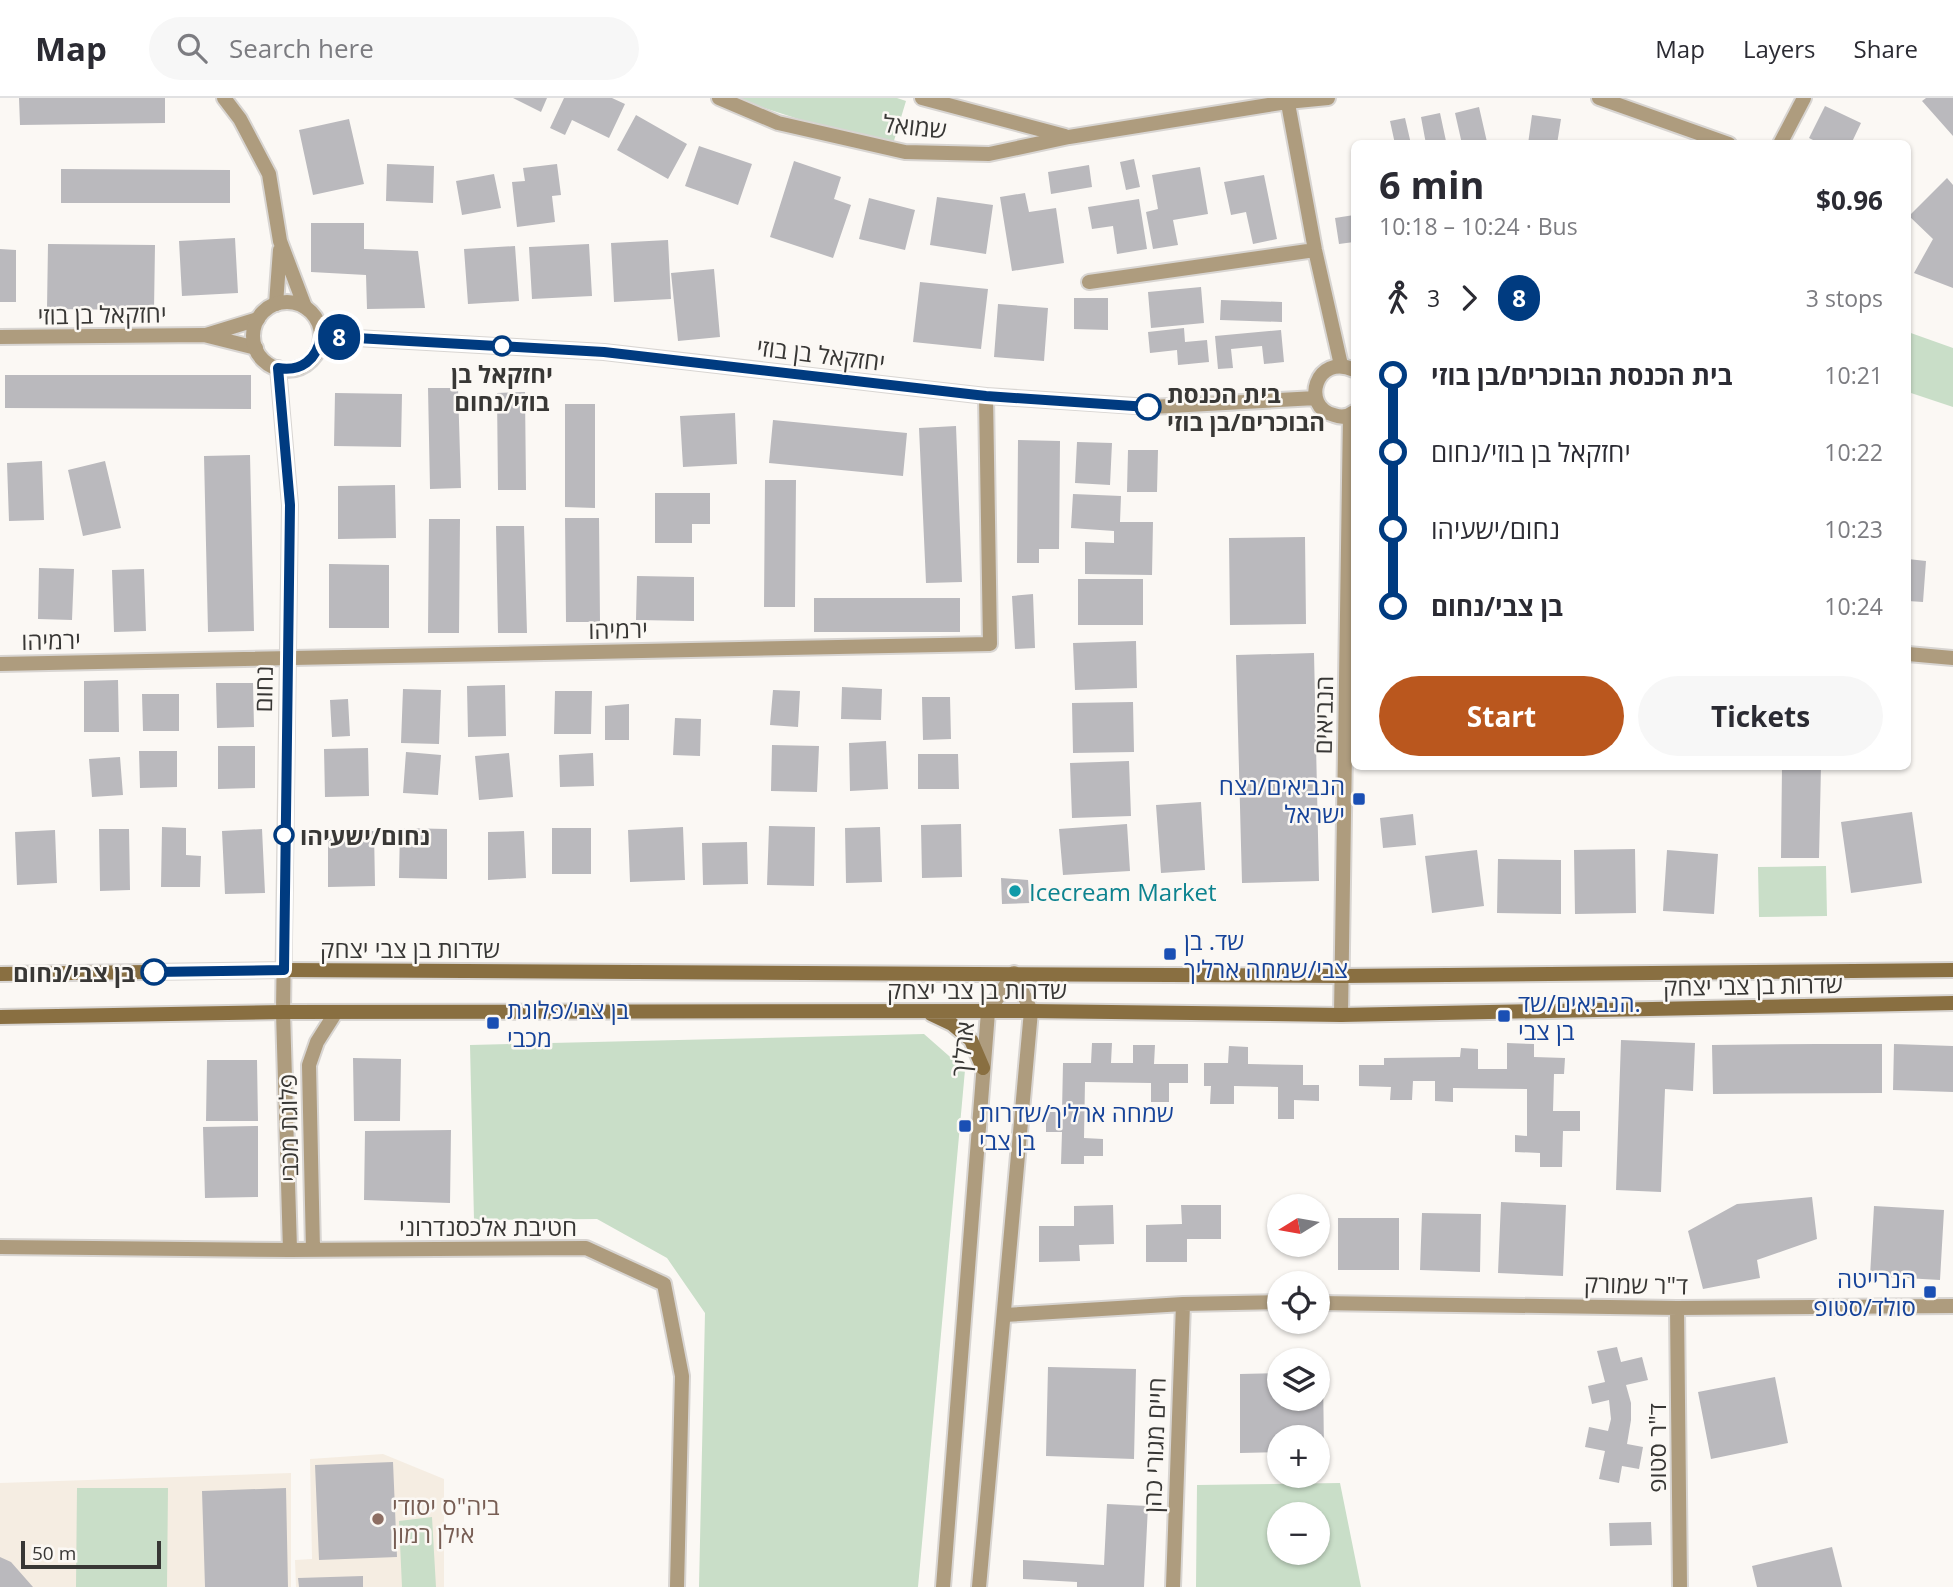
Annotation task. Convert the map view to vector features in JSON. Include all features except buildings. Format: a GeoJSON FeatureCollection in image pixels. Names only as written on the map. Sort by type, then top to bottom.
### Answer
{"type":"FeatureCollection","features":[{"type":"Feature","properties":{"kind":"main road","name":"שדרות בן צבי יצחק"},"geometry":{"type":"LineString","coordinates":[[0,974],[284,970],[1342,976],[1953,970]]}},
{"type":"Feature","properties":{"kind":"main road","name":"שדרות בן צבי יצחק"},"geometry":{"type":"LineString","coordinates":[[0,1017],[283,1012],[1031,1012],[1341,1015],[1953,1003]]}},
{"type":"Feature","properties":{"kind":"main road"},"geometry":{"type":"LineString","coordinates":[[926,1012],[952,1024],[971,1040],[983,1068]]}},
{"type":"Feature","properties":{"kind":"street"},"geometry":{"type":"LineString","coordinates":[[224,98],[240,119],[269,174],[280,241],[305,307]]}},
{"type":"Feature","properties":{"kind":"street","name":"שמואל"},"geometry":{"type":"LineString","coordinates":[[719,98],[778,123],[905,152],[989,154],[1069,137],[1287,100],[1328,98]]}},
{"type":"Feature","properties":{"kind":"street","name":"שמואל"},"geometry":{"type":"LineString","coordinates":[[922,98],[1069,137]]}},
{"type":"Feature","properties":{"kind":"street"},"geometry":{"type":"LineString","coordinates":[[1599,98],[1718,140]]}},
{"type":"Feature","properties":{"kind":"street"},"geometry":{"type":"LineString","coordinates":[[1782,140],[1804,98]]}},
{"type":"Feature","properties":{"kind":"street"},"geometry":{"type":"LineString","coordinates":[[1287,100],[1315,250],[1348,368],[1332,367],[1320,375],[1315,389],[1316,398],[1320,408],[1329,415],[1341,417],[1351,414]]}},
{"type":"Feature","properties":{"kind":"street"},"geometry":{"type":"LineString","coordinates":[[276,304],[280,241]]}},
{"type":"Feature","properties":{"kind":"street"},"geometry":{"type":"LineString","coordinates":[[1089,282],[1315,250]]}},
{"type":"Feature","properties":{"kind":"street"},"geometry":{"type":"LineString","coordinates":[[295,303],[305,307],[317,319],[321,336],[315,356],[298,368],[278,368],[264,361],[256,348],[254,333],[258,319],[276,304],[295,303]]}},
{"type":"Feature","properties":{"kind":"street","name":"יחזקאל בן בוזי"},"geometry":{"type":"LineString","coordinates":[[204,335],[258,319]]}},
{"type":"Feature","properties":{"kind":"street","name":"יחזקאל בן בוזי"},"geometry":{"type":"LineString","coordinates":[[0,337],[204,335],[256,348]]}},
{"type":"Feature","properties":{"kind":"street","name":"יחזקאל בן בוזי"},"geometry":{"type":"LineString","coordinates":[[321,336],[604,352],[986,396],[1151,407],[1316,398]]}},
{"type":"Feature","properties":{"kind":"street","name":"נחום"},"geometry":{"type":"LineString","coordinates":[[278,368],[290,505],[283,1012]]}},
{"type":"Feature","properties":{"kind":"street","name":"ירמיהו"},"geometry":{"type":"LineString","coordinates":[[0,664],[990,644],[986,396]]}},
{"type":"Feature","properties":{"kind":"street","name":"הנביאים"},"geometry":{"type":"LineString","coordinates":[[1341,1015],[1351,530]]}},
{"type":"Feature","properties":{"kind":"street"},"geometry":{"type":"LineString","coordinates":[[1911,654],[1953,658]]}},
{"type":"Feature","properties":{"kind":"street"},"geometry":{"type":"LineString","coordinates":[[979,1587],[1031,1012],[1014,973]]}},
{"type":"Feature","properties":{"kind":"street","name":"ארליך"},"geometry":{"type":"LineString","coordinates":[[943,1587],[988,1012],[1014,973]]}},
{"type":"Feature","properties":{"kind":"street","name":"פלוגת מכבי"},"geometry":{"type":"LineString","coordinates":[[283,1012],[290,1250]]}},
{"type":"Feature","properties":{"kind":"street","name":"פלוגת מכבי"},"geometry":{"type":"LineString","coordinates":[[313,1250],[309,1065],[317,1042],[336,1012]]}},
{"type":"Feature","properties":{"kind":"street","name":"חטיבת אלכסנדרוני"},"geometry":{"type":"LineString","coordinates":[[0,1247],[290,1250],[586,1248],[664,1284],[682,1376],[677,1587]]}},
{"type":"Feature","properties":{"kind":"street"},"geometry":{"type":"LineString","coordinates":[[1004,1314],[1267,1302]]}},
{"type":"Feature","properties":{"kind":"street","name":"ד\"ר שמורק"},"geometry":{"type":"LineString","coordinates":[[1330,1303],[1677,1308],[1953,1306]]}},
{"type":"Feature","properties":{"kind":"street","name":"חיים מגורי כהן"},"geometry":{"type":"LineString","coordinates":[[1173,1587],[1183,1304]]}},
{"type":"Feature","properties":{"kind":"street","name":"ד\"ר סטופ"},"geometry":{"type":"LineString","coordinates":[[1677,1308],[1680,1587]]}},
{"type":"Feature","properties":{"kind":"shaded area","name":"ביה\"ס יסודי אילן רמון"},"geometry":{"type":"Polygon","coordinates":[[[383,1454],[444,1479],[444,1587],[296,1587],[295,1560],[312,1559],[310,1459],[383,1454]]]}},
{"type":"Feature","properties":{"kind":"shaded area"},"geometry":{"type":"Polygon","coordinates":[[[291,1473],[291,1587],[0,1587],[0,1483],[291,1473]]]}},
{"type":"Feature","properties":{"kind":"green space"},"geometry":{"type":"Polygon","coordinates":[[[733,98],[897,98],[906,101],[893,144],[826,128],[733,98]]]}},
{"type":"Feature","properties":{"kind":"green space"},"geometry":{"type":"Polygon","coordinates":[[[1911,333],[1953,348],[1953,407],[1911,393],[1911,333]]]}},
{"type":"Feature","properties":{"kind":"green space"},"geometry":{"type":"Polygon","coordinates":[[[1826,866],[1827,916],[1759,917],[1758,867],[1826,866]]]}},
{"type":"Feature","properties":{"kind":"green space"},"geometry":{"type":"Polygon","coordinates":[[[924,1034],[965,1070],[918,1587],[699,1587],[705,1313],[667,1258],[597,1219],[474,1220],[470,1045],[924,1034]]]}},
{"type":"Feature","properties":{"kind":"green space"},"geometry":{"type":"Polygon","coordinates":[[[1330,1483],[1340,1483],[1361,1587],[1196,1587],[1197,1485],[1267,1484],[1267,1488],[1330,1488],[1330,1483]]]}},
{"type":"Feature","properties":{"kind":"green space"},"geometry":{"type":"Polygon","coordinates":[[[77,1488],[168,1488],[167,1587],[76,1587],[77,1488]]]}},
{"type":"Feature","properties":{"kind":"green space"},"geometry":{"type":"Polygon","coordinates":[[[432,1517],[436,1587],[402,1587],[399,1521],[432,1517]]]}},
{"type":"Feature","properties":{"kind":"bus line","name":"8"},"geometry":{"type":"LineString","coordinates":[[154,972],[284,970],[290,505],[278,368],[288,370],[307,363],[315,356],[321,336],[604,352],[986,396],[1148,407]]}},
{"type":"Feature","properties":{"kind":"place","name":"יחזקאל בן בוזי/נחום"},"geometry":{"type":"Point","coordinates":[502,346]}},
{"type":"Feature","properties":{"kind":"place","name":"בית הכנסת הבוכרים/בן בוזי"},"geometry":{"type":"Point","coordinates":[1148,407]}},
{"type":"Feature","properties":{"kind":"place","name":"הנביאים/נצח ישראל"},"geometry":{"type":"Point","coordinates":[1359,799]}},
{"type":"Feature","properties":{"kind":"place","name":"נחום/ישעיהו"},"geometry":{"type":"Point","coordinates":[284,835]}},
{"type":"Feature","properties":{"kind":"place","name":"Icecream Market"},"geometry":{"type":"Point","coordinates":[1015,891]}},
{"type":"Feature","properties":{"kind":"place","name":"שד. בן צבי/שמחה ארליך"},"geometry":{"type":"Point","coordinates":[1170,954]}},
{"type":"Feature","properties":{"kind":"place","name":"בן צבי/נחום"},"geometry":{"type":"Point","coordinates":[154,972]}},
{"type":"Feature","properties":{"kind":"place","name":"הנביאים/שד. בן צבי"},"geometry":{"type":"Point","coordinates":[1504,1016]}},
{"type":"Feature","properties":{"kind":"place","name":"בן צבי/פלוגת מכבי"},"geometry":{"type":"Point","coordinates":[493,1023]}},
{"type":"Feature","properties":{"kind":"place","name":"שמחה ארליך/שדרות בן צבי"},"geometry":{"type":"Point","coordinates":[965,1126]}},
{"type":"Feature","properties":{"kind":"place","name":"הנרייטה סולד/סטופ"},"geometry":{"type":"Point","coordinates":[1930,1292]}},
{"type":"Feature","properties":{"kind":"place","name":"ביה\"ס יסודי אילן רמון"},"geometry":{"type":"Point","coordinates":[378,1519]}}]}
